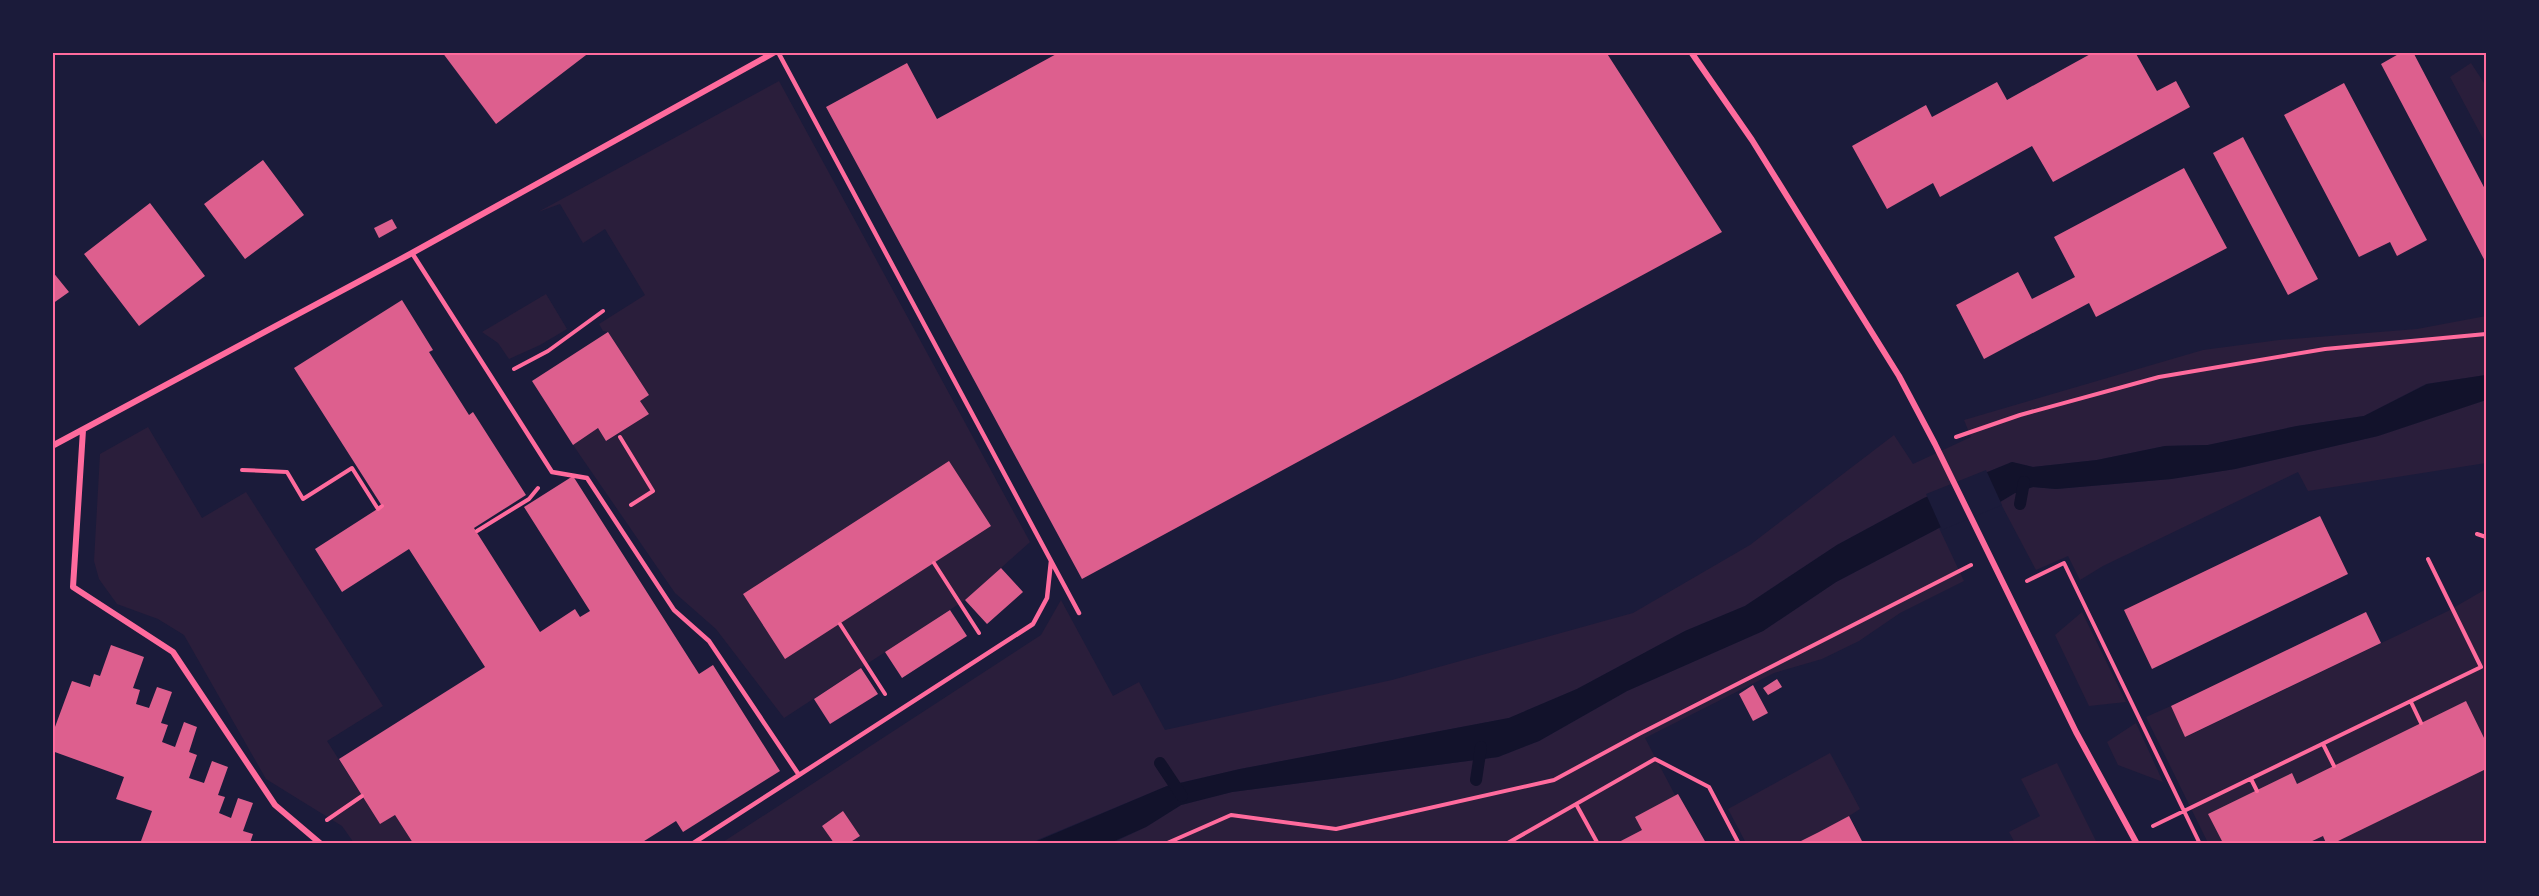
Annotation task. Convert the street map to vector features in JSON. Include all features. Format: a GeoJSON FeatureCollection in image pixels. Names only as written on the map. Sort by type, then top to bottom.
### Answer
{"type":"FeatureCollection","features":[{"type":"Feature","properties":{"kind":"street"},"geometry":{"type":"LineString","coordinates":[[52,446],[412,253],[777,52]]}},
{"type":"Feature","properties":{"kind":"street"},"geometry":{"type":"LineString","coordinates":[[1691,52],[1752,140],[1861,313],[1935,444],[2076,732],[2138,843]]}},
{"type":"Feature","properties":{"kind":"street"},"geometry":{"type":"LineString","coordinates":[[83,430],[73,587],[172,652],[275,805],[321,843]]}},
{"type":"Feature","properties":{"kind":"lane"},"geometry":{"type":"LineString","coordinates":[[777,52],[1079,613]]}},
{"type":"Feature","properties":{"kind":"lane"},"geometry":{"type":"LineString","coordinates":[[412,253],[552,472],[587,478],[674,610],[709,641],[799,775]]}},
{"type":"Feature","properties":{"kind":"lane"},"geometry":{"type":"LineString","coordinates":[[692,843],[1033,624],[1047,598],[1051,561]]}},
{"type":"Feature","properties":{"kind":"path"},"geometry":{"type":"LineString","coordinates":[[492,381],[548,351],[603,311]]}},
{"type":"Feature","properties":{"kind":"path"},"geometry":{"type":"LineString","coordinates":[[1935,444],[2020,415],[2159,377],[2325,349],[2487,334]]}},
{"type":"Feature","properties":{"kind":"path"},"geometry":{"type":"LineString","coordinates":[[612,516],[653,491],[620,437]]}},
{"type":"Feature","properties":{"kind":"path"},"geometry":{"type":"LineString","coordinates":[[242,470],[286,472],[303,499],[352,468],[378,509],[382,506]]}},
{"type":"Feature","properties":{"kind":"path"},"geometry":{"type":"LineString","coordinates":[[477,531],[529,499],[552,472]]}},
{"type":"Feature","properties":{"kind":"path"},"geometry":{"type":"LineString","coordinates":[[2477,534],[2487,537]]}},
{"type":"Feature","properties":{"kind":"path"},"geometry":{"type":"LineString","coordinates":[[1165,843],[1231,816],[1336,829],[1554,780],[1639,734],[1990,555]]}},
{"type":"Feature","properties":{"kind":"path"},"geometry":{"type":"LineString","coordinates":[[2134,835],[2481,668],[2428,558]]}},
{"type":"Feature","properties":{"kind":"path"},"geometry":{"type":"LineString","coordinates":[[934,563],[991,651]]}},
{"type":"Feature","properties":{"kind":"path"},"geometry":{"type":"LineString","coordinates":[[2007,590],[2064,563],[2200,843]]}},
{"type":"Feature","properties":{"kind":"path"},"geometry":{"type":"LineString","coordinates":[[840,624],[897,712]]}},
{"type":"Feature","properties":{"kind":"path"},"geometry":{"type":"LineString","coordinates":[[2411,702],[2421,723]]}},
{"type":"Feature","properties":{"kind":"path"},"geometry":{"type":"LineString","coordinates":[[2323,744],[2334,766]]}},
{"type":"Feature","properties":{"kind":"path"},"geometry":{"type":"LineString","coordinates":[[1506,843],[1655,759],[1709,787],[1739,843]]}},
{"type":"Feature","properties":{"kind":"path"},"geometry":{"type":"LineString","coordinates":[[2251,779],[2257,791]]}},
{"type":"Feature","properties":{"kind":"path"},"geometry":{"type":"LineString","coordinates":[[313,837],[329,818],[362,796]]}},
{"type":"Feature","properties":{"kind":"path"},"geometry":{"type":"LineString","coordinates":[[1576,804],[1598,843]]}},
{"type":"Feature","properties":{"kind":"shaded area"},"geometry":{"type":"Polygon","coordinates":[[[2471,63],[2486,86],[2486,144],[2450,77],[2471,63]]]}},
{"type":"Feature","properties":{"kind":"shaded area"},"geometry":{"type":"Polygon","coordinates":[[[779,81],[1030,542],[965,600],[784,718],[716,629],[675,593],[573,445],[598,428],[607,441],[649,414],[640,401],[649,395],[608,332],[603,331],[599,324],[645,295],[605,229],[583,243],[560,204],[538,212],[779,81]]]}},
{"type":"Feature","properties":{"kind":"shaded area"},"geometry":{"type":"Polygon","coordinates":[[[546,294],[567,329],[540,345],[509,359],[498,343],[482,332],[546,294]]]}},
{"type":"Feature","properties":{"kind":"shaded area"},"geometry":{"type":"Polygon","coordinates":[[[2486,316],[2486,375],[2426,384],[2364,416],[2297,426],[2208,445],[2165,446],[2097,460],[2033,467],[2012,462],[1924,498],[1837,545],[1745,606],[1685,631],[1577,689],[1509,718],[1240,769],[1167,786],[1030,843],[720,844],[1041,635],[1061,600],[1113,696],[1139,682],[1165,730],[1392,680],[1633,613],[1750,545],[1894,435],[1913,464],[1971,437],[1964,420],[2203,350],[2279,340],[2417,329],[2486,316]]]}},
{"type":"Feature","properties":{"kind":"shaded area"},"geometry":{"type":"Polygon","coordinates":[[[2486,375],[2486,400],[2378,436],[2235,469],[2171,479],[2056,489],[2033,487],[2015,493],[2000,502],[1939,528],[1836,582],[1763,631],[1627,691],[1539,741],[1498,757],[1232,792],[1181,805],[1146,827],[1110,843],[1030,844],[1167,786],[1240,769],[1509,718],[1577,689],[1685,631],[1745,606],[1837,545],[1924,498],[2012,462],[2033,467],[2097,460],[2165,446],[2208,445],[2297,426],[2364,416],[2427,384],[2486,375]]]}},
{"type":"Feature","properties":{"kind":"shaded area"},"geometry":{"type":"Polygon","coordinates":[[[2486,400],[2486,463],[2308,491],[2298,472],[2103,566],[2080,580],[2068,556],[2036,570],[2000,502],[2015,493],[2033,487],[2056,489],[2171,479],[2235,469],[2378,436],[2486,400]]]}},
{"type":"Feature","properties":{"kind":"shaded area"},"geometry":{"type":"Polygon","coordinates":[[[148,427],[202,518],[246,492],[383,706],[327,741],[380,824],[395,815],[413,843],[354,843],[342,826],[266,779],[184,635],[158,619],[117,604],[99,579],[94,561],[100,454],[148,427]]]}},
{"type":"Feature","properties":{"kind":"shaded area"},"geometry":{"type":"Polygon","coordinates":[[[1939,528],[1964,581],[1900,613],[1859,641],[1822,659],[1774,673],[1645,738],[1675,795],[1678,794],[1706,843],[1110,844],[1146,827],[1181,805],[1232,792],[1498,757],[1539,741],[1627,691],[1763,631],[1836,582],[1939,528]]]}},
{"type":"Feature","properties":{"kind":"shaded area"},"geometry":{"type":"Polygon","coordinates":[[[2486,589],[2486,843],[2208,843],[2146,717],[2171,706],[2186,737],[2448,611],[2486,589]]]}},
{"type":"Feature","properties":{"kind":"shaded area"},"geometry":{"type":"Polygon","coordinates":[[[2082,612],[2126,702],[2089,706],[2055,635],[2082,612]]]}},
{"type":"Feature","properties":{"kind":"shaded area"},"geometry":{"type":"Polygon","coordinates":[[[2136,723],[2163,782],[2118,765],[2107,742],[2136,723]]]}},
{"type":"Feature","properties":{"kind":"shaded area"},"geometry":{"type":"Polygon","coordinates":[[[1830,753],[1860,809],[1849,816],[1863,843],[1746,843],[1728,809],[1830,753]]]}},
{"type":"Feature","properties":{"kind":"shaded area"},"geometry":{"type":"Polygon","coordinates":[[[2057,763],[2097,843],[2015,843],[2009,832],[2040,816],[2021,779],[2057,763]]]}},
{"type":"Feature","properties":{"kind":"pier"},"geometry":{"type":"Polygon","coordinates":[[[1986,470],[2002,505],[1942,530],[1926,494],[1986,470]]]}},
{"type":"Feature","properties":{"kind":"building"},"geometry":{"type":"Polygon","coordinates":[[[442,52],[590,52],[496,124],[442,52]]]}},
{"type":"Feature","properties":{"kind":"building"},"geometry":{"type":"Polygon","coordinates":[[[1060,52],[1606,52],[1722,232],[1082,579],[826,107],[907,63],[937,119],[1060,52]]]}},
{"type":"Feature","properties":{"kind":"building"},"geometry":{"type":"Polygon","coordinates":[[[2094,52],[2135,52],[2157,91],[2176,81],[2190,107],[2053,182],[2032,146],[1940,197],[1933,183],[1887,209],[1852,146],[1926,105],[1932,117],[1997,82],[2007,100],[2094,52]]]}},
{"type":"Feature","properties":{"kind":"building"},"geometry":{"type":"Polygon","coordinates":[[[2402,52],[2413,52],[2486,191],[2486,263],[2381,64],[2402,52]]]}},
{"type":"Feature","properties":{"kind":"building"},"geometry":{"type":"Polygon","coordinates":[[[2344,83],[2427,240],[2397,256],[2390,242],[2359,257],[2284,115],[2344,83]]]}},
{"type":"Feature","properties":{"kind":"building"},"geometry":{"type":"Polygon","coordinates":[[[2243,137],[2318,279],[2288,295],[2213,153],[2243,137]]]}},
{"type":"Feature","properties":{"kind":"building"},"geometry":{"type":"Polygon","coordinates":[[[263,160],[304,215],[245,259],[204,204],[263,160]]]}},
{"type":"Feature","properties":{"kind":"building"},"geometry":{"type":"Polygon","coordinates":[[[2184,168],[2227,248],[2096,317],[2089,303],[1984,359],[1956,305],[2018,272],[2032,299],[2075,277],[2054,237],[2184,168]]]}},
{"type":"Feature","properties":{"kind":"building"},"geometry":{"type":"Polygon","coordinates":[[[150,203],[205,276],[139,326],[84,254],[150,203]]]}},
{"type":"Feature","properties":{"kind":"building"},"geometry":{"type":"Polygon","coordinates":[[[392,219],[397,228],[379,238],[374,228],[392,219]]]}},
{"type":"Feature","properties":{"kind":"building"},"geometry":{"type":"Polygon","coordinates":[[[52,271],[69,292],[52,304],[52,271]]]}},
{"type":"Feature","properties":{"kind":"building"},"geometry":{"type":"Polygon","coordinates":[[[402,300],[433,350],[429,352],[469,415],[473,412],[526,495],[474,528],[540,632],[575,609],[580,617],[590,611],[524,507],[573,476],[699,674],[713,665],[780,771],[683,832],[676,821],[641,843],[413,843],[395,815],[380,824],[339,759],[485,667],[409,549],[342,592],[315,549],[382,506],[294,368],[402,300]]]}},
{"type":"Feature","properties":{"kind":"building"},"geometry":{"type":"Polygon","coordinates":[[[608,332],[649,395],[640,401],[649,414],[606,441],[598,428],[573,445],[532,381],[608,332]]]}},
{"type":"Feature","properties":{"kind":"building"},"geometry":{"type":"Polygon","coordinates":[[[949,461],[991,526],[785,659],[743,594],[949,461]]]}},
{"type":"Feature","properties":{"kind":"building"},"geometry":{"type":"Polygon","coordinates":[[[2320,516],[2348,574],[2152,669],[2124,610],[2320,516]]]}},
{"type":"Feature","properties":{"kind":"building"},"geometry":{"type":"Polygon","coordinates":[[[1001,568],[1023,592],[987,624],[965,600],[1001,568]]]}},
{"type":"Feature","properties":{"kind":"building"},"geometry":{"type":"Polygon","coordinates":[[[950,610],[967,636],[902,678],[885,652],[950,610]]]}},
{"type":"Feature","properties":{"kind":"building"},"geometry":{"type":"Polygon","coordinates":[[[2366,612],[2381,643],[2185,737],[2171,706],[2366,612]]]}},
{"type":"Feature","properties":{"kind":"building"},"geometry":{"type":"Polygon","coordinates":[[[111,645],[144,657],[133,688],[140,690],[136,704],[149,708],[157,687],[172,692],[161,723],[168,725],[162,742],[175,747],[184,722],[197,727],[189,752],[197,755],[189,778],[204,783],[212,761],[228,767],[218,795],[225,797],[219,813],[231,818],[238,798],[253,803],[243,831],[253,834],[250,843],[149,843],[141,841],[152,811],[116,799],[124,777],[52,751],[52,735],[72,681],[90,687],[94,674],[100,676],[111,645]]]}},
{"type":"Feature","properties":{"kind":"building"},"geometry":{"type":"Polygon","coordinates":[[[861,668],[878,694],[830,724],[814,699],[861,668]]]}},
{"type":"Feature","properties":{"kind":"building"},"geometry":{"type":"Polygon","coordinates":[[[1777,679],[1782,687],[1768,695],[1763,688],[1777,679]]]}},
{"type":"Feature","properties":{"kind":"building"},"geometry":{"type":"Polygon","coordinates":[[[1753,685],[1768,713],[1753,721],[1739,694],[1753,685]]]}},
{"type":"Feature","properties":{"kind":"building"},"geometry":{"type":"Polygon","coordinates":[[[2466,701],[2486,742],[2486,769],[2334,843],[2326,843],[2323,836],[2308,843],[2223,843],[2208,814],[2292,773],[2297,784],[2466,701]]]}},
{"type":"Feature","properties":{"kind":"building"},"geometry":{"type":"Polygon","coordinates":[[[1678,794],[1706,843],[1617,843],[1642,830],[1635,817],[1678,794]]]}},
{"type":"Feature","properties":{"kind":"building"},"geometry":{"type":"Polygon","coordinates":[[[843,811],[860,836],[849,843],[834,843],[822,826],[843,811]]]}},
{"type":"Feature","properties":{"kind":"building"},"geometry":{"type":"Polygon","coordinates":[[[1849,816],[1863,843],[1797,843],[1819,832],[1849,816]]]}},
{"type":"Feature","properties":{"kind":"waterway"},"geometry":{"type":"LineString","coordinates":[[2020,504],[2024,482]]}},
{"type":"Feature","properties":{"kind":"waterway"},"geometry":{"type":"LineString","coordinates":[[1476,780],[1481,747]]}},
{"type":"Feature","properties":{"kind":"waterway"},"geometry":{"type":"LineString","coordinates":[[1160,763],[1182,796]]}}]}
